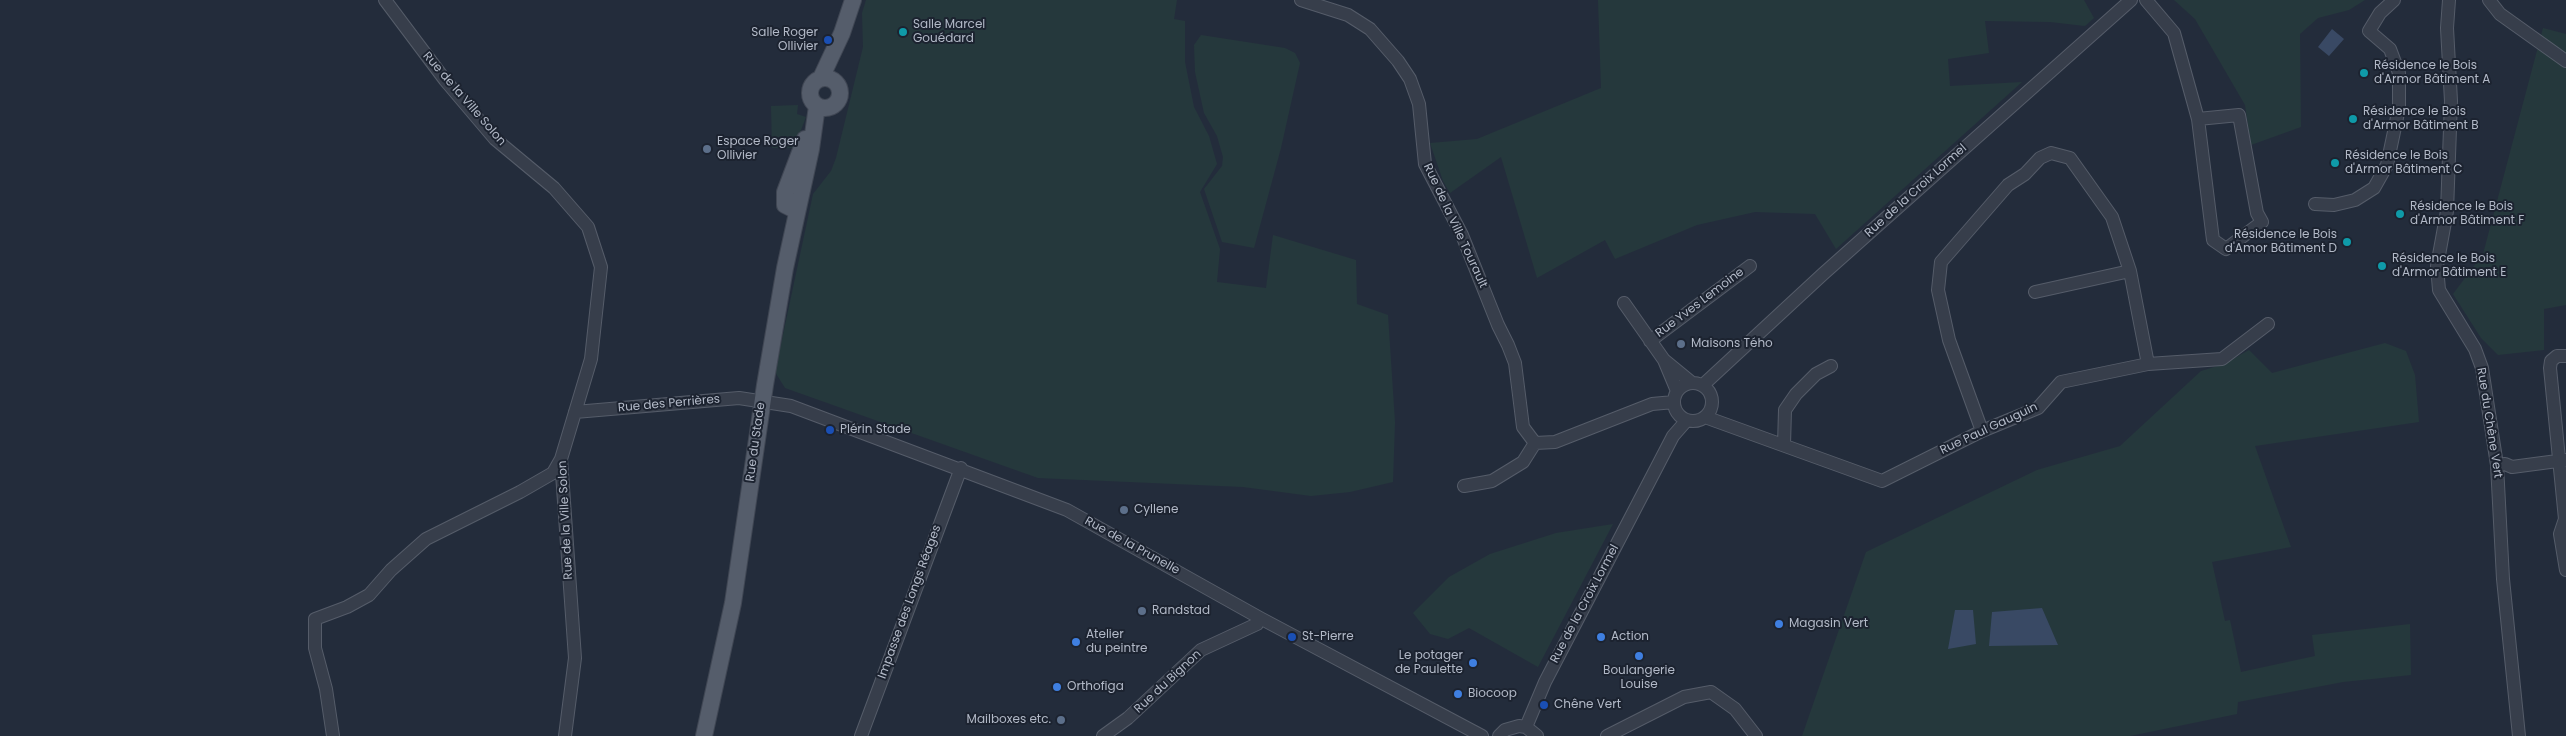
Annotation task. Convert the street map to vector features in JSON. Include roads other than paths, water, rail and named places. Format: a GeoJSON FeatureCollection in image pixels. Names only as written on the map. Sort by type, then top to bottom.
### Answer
{"type":"FeatureCollection","features":[{"type":"Feature","properties":{"kind":"main road","name":"Rue du Stade"},"geometry":{"type":"LineString","coordinates":[[828,79],[853,0]]}},
{"type":"Feature","properties":{"kind":"main road","name":"Rue du Stade"},"geometry":{"type":"LineString","coordinates":[[811,149],[814,125],[824,106],[841,95],[828,79]]}},
{"type":"Feature","properties":{"kind":"main road","name":"Rue du Stade"},"geometry":{"type":"LineString","coordinates":[[824,106],[810,93],[813,83],[828,79]]}},
{"type":"Feature","properties":{"kind":"main road","name":"Rue du Stade"},"geometry":{"type":"LineString","coordinates":[[704,736],[733,603],[762,400],[785,268],[791,208],[824,106]]}},
{"type":"Feature","properties":{"kind":"main road"},"geometry":{"type":"LineString","coordinates":[[791,208],[785,192],[804,141],[814,125]]}},
{"type":"Feature","properties":{"kind":"street","name":"Rue de la Ville Solon"},"geometry":{"type":"LineString","coordinates":[[384,0],[444,80],[495,139],[554,188],[588,227],[601,267],[591,359],[561,459],[575,658],[565,736]]}},
{"type":"Feature","properties":{"kind":"street","name":"Rue de la Ville Tourault"},"geometry":{"type":"LineString","coordinates":[[1302,0],[1348,15],[1370,29],[1398,61],[1410,79],[1419,104],[1425,164],[1462,235],[1508,345],[1514,363],[1522,427],[1535,443]]}},
{"type":"Feature","properties":{"kind":"street","name":"Rue de la Croix Lormel"},"geometry":{"type":"LineString","coordinates":[[1698,384],[2131,0]]}},
{"type":"Feature","properties":{"kind":"street"},"geometry":{"type":"LineString","coordinates":[[2146,0],[2174,33],[2198,119],[2213,240],[2226,249],[2262,222],[2257,213],[2239,115],[2198,119]]}},
{"type":"Feature","properties":{"kind":"street"},"geometry":{"type":"LineString","coordinates":[[2315,204],[2334,205],[2355,200],[2374,188],[2387,165],[2399,108],[2399,72],[2390,49],[2369,31],[2380,13],[2394,0]]}},
{"type":"Feature","properties":{"kind":"street","name":"Rue du Chêne Vert"},"geometry":{"type":"LineString","coordinates":[[2449,0],[2450,110],[2447,211],[2438,266],[2439,290],[2474,349],[2482,368],[2501,464],[2503,579],[2519,736]]}},
{"type":"Feature","properties":{"kind":"street"},"geometry":{"type":"LineString","coordinates":[[2489,0],[2500,14],[2566,61]]}},
{"type":"Feature","properties":{"kind":"street"},"geometry":{"type":"LineString","coordinates":[[1982,431],[1949,340],[1938,290],[1942,262],[2008,185],[2025,174],[2040,158],[2051,153],[2070,158],[2112,217],[2130,271],[2148,364]]}},
{"type":"Feature","properties":{"kind":"street","name":"Rue Yves Lemoine"},"geometry":{"type":"LineString","coordinates":[[1650,341],[1750,266]]}},
{"type":"Feature","properties":{"kind":"street"},"geometry":{"type":"LineString","coordinates":[[2035,292],[2130,271]]}},
{"type":"Feature","properties":{"kind":"street","name":"Rue Yves Lemoine"},"geometry":{"type":"LineString","coordinates":[[1624,303],[1664,360],[1698,384]]}},
{"type":"Feature","properties":{"kind":"street","name":"Rue Paul Gauguin"},"geometry":{"type":"LineString","coordinates":[[1705,417],[1882,481],[1982,431],[2038,408],[2061,382],[2148,364],[2222,358],[2268,324]]}},
{"type":"Feature","properties":{"kind":"street"},"geometry":{"type":"LineString","coordinates":[[2566,356],[2556,356],[2551,361],[2550,368],[2562,457],[2565,520],[2560,534],[2566,570]]}},
{"type":"Feature","properties":{"kind":"street","name":"Rue Yves Lemoine"},"geometry":{"type":"LineString","coordinates":[[1664,360],[1676,397]]}},
{"type":"Feature","properties":{"kind":"street"},"geometry":{"type":"LineString","coordinates":[[1784,445],[1785,410],[1796,394],[1816,374],[1832,366]]}},
{"type":"Feature","properties":{"kind":"street"},"geometry":{"type":"LineString","coordinates":[[1464,486],[1492,481],[1523,462],[1535,443],[1555,442],[1652,404],[1676,397],[1698,384],[1711,394],[1712,407],[1705,417],[1699,420],[1687,420],[1678,413],[1676,397]]}},
{"type":"Feature","properties":{"kind":"street","name":"Rue des Perrières"},"geometry":{"type":"LineString","coordinates":[[576,412],[739,398],[762,400]]}},
{"type":"Feature","properties":{"kind":"street","name":"Rue de la Prunelle"},"geometry":{"type":"LineString","coordinates":[[762,400],[791,406],[961,468],[1067,510],[1260,618],[1482,736]]}},
{"type":"Feature","properties":{"kind":"street","name":"Rue de la Croix Lormel"},"geometry":{"type":"LineString","coordinates":[[1526,727],[1545,682],[1649,483],[1674,436],[1687,420]]}},
{"type":"Feature","properties":{"kind":"street"},"geometry":{"type":"LineString","coordinates":[[2501,464],[2512,467],[2562,457]]}},
{"type":"Feature","properties":{"kind":"street"},"geometry":{"type":"LineString","coordinates":[[333,736],[326,689],[315,648],[315,618],[347,607],[369,595],[391,570],[426,539],[520,492],[553,472],[561,459]]}},
{"type":"Feature","properties":{"kind":"street","name":"Impasse des Longs Réages"},"geometry":{"type":"LineString","coordinates":[[860,736],[961,468]]}},
{"type":"Feature","properties":{"kind":"street","name":"Rue du Bignon"},"geometry":{"type":"LineString","coordinates":[[1103,736],[1128,718],[1201,650],[1257,624],[1260,618]]}},
{"type":"Feature","properties":{"kind":"street"},"geometry":{"type":"LineString","coordinates":[[1607,736],[1684,697],[1711,692],[1735,709],[1756,736]]}},
{"type":"Feature","properties":{"kind":"street"},"geometry":{"type":"LineString","coordinates":[[1499,736],[1512,727],[1526,727],[1537,736]]}},
{"type":"Feature","properties":{"kind":"water"},"geometry":{"type":"Polygon","coordinates":[[[2332,29],[2344,39],[2329,56],[2318,47],[2332,29]]]}},
{"type":"Feature","properties":{"kind":"water"},"geometry":{"type":"Polygon","coordinates":[[[2042,608],[2058,645],[1989,646],[1992,612],[2042,608]]]}},
{"type":"Feature","properties":{"kind":"water"},"geometry":{"type":"Polygon","coordinates":[[[1955,610],[1973,610],[1976,644],[1948,649],[1955,610]]]}},
{"type":"Feature","properties":{"kind":"place","name":"Salle Marcel Gouédard"},"geometry":{"type":"Point","coordinates":[903,32]}},
{"type":"Feature","properties":{"kind":"place","name":"Salle Roger Ollivier"},"geometry":{"type":"Point","coordinates":[828,40]}},
{"type":"Feature","properties":{"kind":"place","name":"Résidence le Bois d'Armor Bâtiment A"},"geometry":{"type":"Point","coordinates":[2364,73]}},
{"type":"Feature","properties":{"kind":"place","name":"Résidence le Bois d'Armor Bâtiment B"},"geometry":{"type":"Point","coordinates":[2353,119]}},
{"type":"Feature","properties":{"kind":"place","name":"Espace Roger Ollivier"},"geometry":{"type":"Point","coordinates":[707,149]}},
{"type":"Feature","properties":{"kind":"place","name":"Résidence le Bois d'Armor Bâtiment C"},"geometry":{"type":"Point","coordinates":[2335,163]}},
{"type":"Feature","properties":{"kind":"place","name":"Résidence le Bois d'Armor Bâtiment F"},"geometry":{"type":"Point","coordinates":[2400,214]}},
{"type":"Feature","properties":{"kind":"place","name":"Résidence le Bois d'Amor Bâtiment D"},"geometry":{"type":"Point","coordinates":[2347,242]}},
{"type":"Feature","properties":{"kind":"place","name":"Résidence le Bois d'Armor Bâtiment E"},"geometry":{"type":"Point","coordinates":[2382,266]}},
{"type":"Feature","properties":{"kind":"place","name":"Maisons Tého"},"geometry":{"type":"Point","coordinates":[1681,344]}},
{"type":"Feature","properties":{"kind":"place","name":"Plérin Stade"},"geometry":{"type":"Point","coordinates":[830,430]}},
{"type":"Feature","properties":{"kind":"place","name":"Cyllene"},"geometry":{"type":"Point","coordinates":[1124,510]}},
{"type":"Feature","properties":{"kind":"place","name":"Randstad"},"geometry":{"type":"Point","coordinates":[1142,611]}},
{"type":"Feature","properties":{"kind":"place","name":"Magasin Vert"},"geometry":{"type":"Point","coordinates":[1779,624]}},
{"type":"Feature","properties":{"kind":"place","name":"St-Pierre"},"geometry":{"type":"Point","coordinates":[1292,637]}},
{"type":"Feature","properties":{"kind":"place","name":"Action"},"geometry":{"type":"Point","coordinates":[1601,637]}},
{"type":"Feature","properties":{"kind":"place","name":"Atelier du peintre"},"geometry":{"type":"Point","coordinates":[1076,642]}},
{"type":"Feature","properties":{"kind":"place","name":"Boulangerie Louise"},"geometry":{"type":"Point","coordinates":[1639,656]}},
{"type":"Feature","properties":{"kind":"place","name":"Le potager de Paulette"},"geometry":{"type":"Point","coordinates":[1473,663]}},
{"type":"Feature","properties":{"kind":"place","name":"Orthofiga"},"geometry":{"type":"Point","coordinates":[1057,687]}},
{"type":"Feature","properties":{"kind":"place","name":"Biocoop"},"geometry":{"type":"Point","coordinates":[1458,694]}},
{"type":"Feature","properties":{"kind":"place","name":"Chêne Vert"},"geometry":{"type":"Point","coordinates":[1544,705]}},
{"type":"Feature","properties":{"kind":"place","name":"Mailboxes etc."},"geometry":{"type":"Point","coordinates":[1061,720]}}]}
